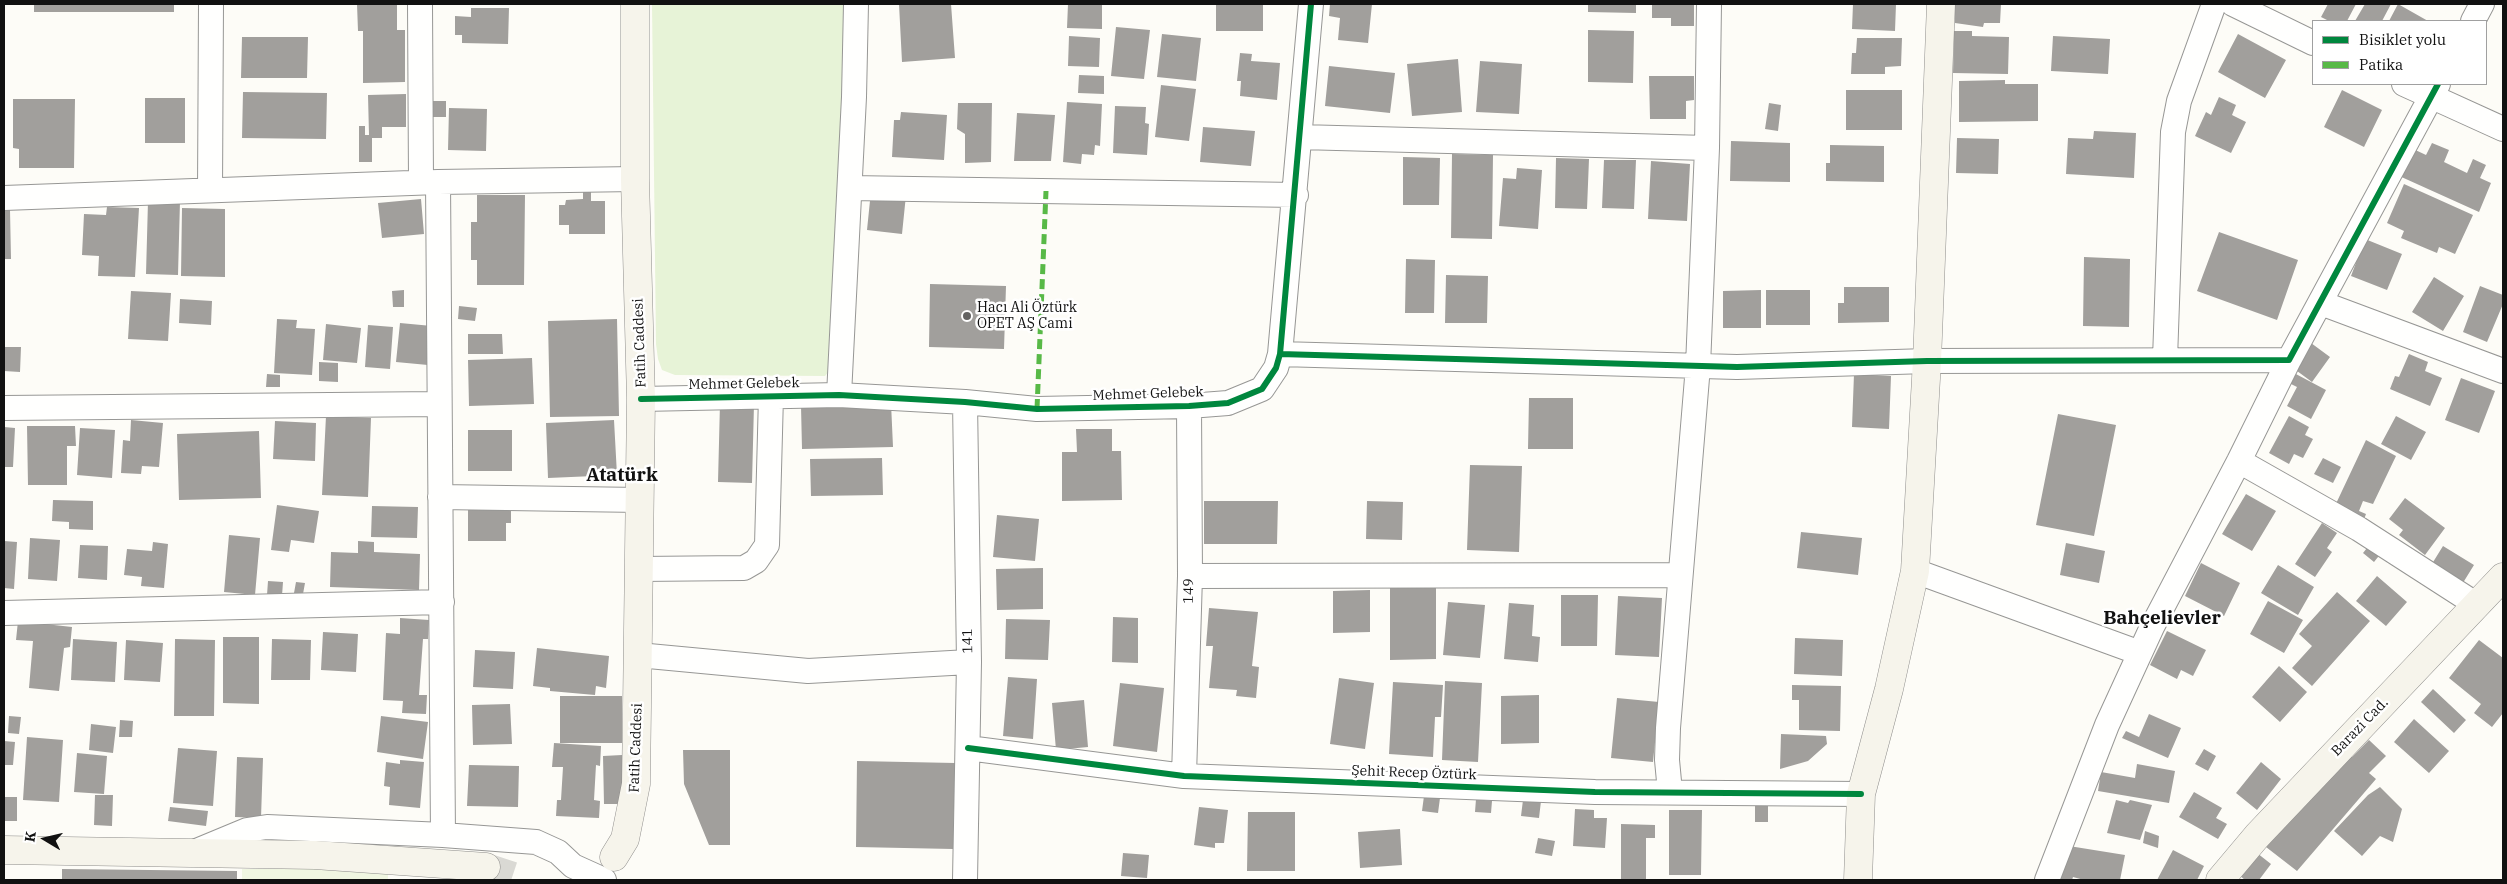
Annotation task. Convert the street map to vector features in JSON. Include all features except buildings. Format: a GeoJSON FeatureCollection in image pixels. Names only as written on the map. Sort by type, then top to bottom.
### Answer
{"type":"FeatureCollection","features":[{"type":"Feature","properties":{"kind":"street"},"geometry":{"type":"LineString","coordinates":[[210,4],[210,190]]}},
{"type":"Feature","properties":{"kind":"street"},"geometry":{"type":"LineString","coordinates":[[420,4],[440,404],[443,834]]}},
{"type":"Feature","properties":{"kind":"street","name":"Fatih Caddesi"},"geometry":{"type":"LineString","coordinates":[[609,869],[625,839],[636,784],[641,399],[635,179],[635,4]]}},
{"type":"Feature","properties":{"kind":"street"},"geometry":{"type":"LineString","coordinates":[[839,395],[850,188],[856,4]]}},
{"type":"Feature","properties":{"kind":"street","name":"Mehmet Gelebek"},"geometry":{"type":"LineString","coordinates":[[641,399],[839,395],[965,402],[1037,409],[1189,406],[1228,403],[1262,389],[1276,368],[1280,354],[1296,195],[1311,4]]}},
{"type":"Feature","properties":{"kind":"street"},"geometry":{"type":"LineString","coordinates":[[1670,792],[1667,760],[1668,728],[1698,366],[1707,148],[1710,4]]}},
{"type":"Feature","properties":{"kind":"street"},"geometry":{"type":"LineString","coordinates":[[1858,880],[1861,794],[1889,689],[1915,571],[1927,361],[1941,4]]}},
{"type":"Feature","properties":{"kind":"street"},"geometry":{"type":"LineString","coordinates":[[2166,359],[2174,132],[2179,102],[2214,4]]}},
{"type":"Feature","properties":{"kind":"street"},"geometry":{"type":"LineString","coordinates":[[2233,4],[2312,43]]}},
{"type":"Feature","properties":{"kind":"street"},"geometry":{"type":"LineString","coordinates":[[2474,20],[2482,4]]}},
{"type":"Feature","properties":{"kind":"street"},"geometry":{"type":"LineString","coordinates":[[2409,85],[2435,90],[2503,129]]}},
{"type":"Feature","properties":{"kind":"street"},"geometry":{"type":"LineString","coordinates":[[2046,880],[2107,725],[2140,653],[2239,462],[2289,360],[2435,90]]}},
{"type":"Feature","properties":{"kind":"street"},"geometry":{"type":"LineString","coordinates":[[1300,137],[1707,148]]}},
{"type":"Feature","properties":{"kind":"street"},"geometry":{"type":"LineString","coordinates":[[4,198],[429,182],[635,179]]}},
{"type":"Feature","properties":{"kind":"street"},"geometry":{"type":"LineString","coordinates":[[850,188],[1296,195]]}},
{"type":"Feature","properties":{"kind":"street"},"geometry":{"type":"LineString","coordinates":[[2321,302],[2503,371]]}},
{"type":"Feature","properties":{"kind":"street"},"geometry":{"type":"LineString","coordinates":[[1280,354],[1737,367],[1927,361],[2289,360]]}},
{"type":"Feature","properties":{"kind":"street"},"geometry":{"type":"LineString","coordinates":[[639,570],[744,568],[756,562],[767,545],[771,396]]}},
{"type":"Feature","properties":{"kind":"street","name":"141"},"geometry":{"type":"LineString","coordinates":[[965,402],[968,662],[965,880]]}},
{"type":"Feature","properties":{"kind":"street"},"geometry":{"type":"LineString","coordinates":[[4,408],[440,404]]}},
{"type":"Feature","properties":{"kind":"street","name":"149"},"geometry":{"type":"LineString","coordinates":[[1184,776],[1190,576],[1189,406]]}},
{"type":"Feature","properties":{"kind":"street"},"geometry":{"type":"LineString","coordinates":[[2239,462],[2359,529],[2477,605]]}},
{"type":"Feature","properties":{"kind":"street"},"geometry":{"type":"LineString","coordinates":[[440,497],[640,500]]}},
{"type":"Feature","properties":{"kind":"street"},"geometry":{"type":"LineString","coordinates":[[1915,571],[2140,653]]}},
{"type":"Feature","properties":{"kind":"street"},"geometry":{"type":"LineString","coordinates":[[1190,576],[1680,575]]}},
{"type":"Feature","properties":{"kind":"street","name":"Barazi Cad."},"geometry":{"type":"LineString","coordinates":[[2220,880],[2257,836],[2503,577]]}},
{"type":"Feature","properties":{"kind":"street"},"geometry":{"type":"LineString","coordinates":[[4,613],[442,602]]}},
{"type":"Feature","properties":{"kind":"street"},"geometry":{"type":"LineString","coordinates":[[638,655],[808,671],[968,662]]}},
{"type":"Feature","properties":{"kind":"street","name":"Şehit Recep Öztürk"},"geometry":{"type":"LineString","coordinates":[[968,748],[1184,776],[1575,791],[1861,794]]}},
{"type":"Feature","properties":{"kind":"street"},"geometry":{"type":"LineString","coordinates":[[194,852],[247,830],[267,827],[443,834],[536,842],[558,852],[573,866],[609,869]]}},
{"type":"Feature","properties":{"kind":"street"},"geometry":{"type":"LineString","coordinates":[[4,850],[315,855],[486,867]]}},
{"type":"Feature","properties":{"kind":"green space"},"geometry":{"type":"Polygon","coordinates":[[[652,4],[845,4],[832,368],[825,376],[675,375],[662,370],[656,344],[652,4]]]}},
{"type":"Feature","properties":{"kind":"green space"},"geometry":{"type":"Polygon","coordinates":[[[242,869],[388,869],[388,880],[242,880],[242,869]]]}},
{"type":"Feature","properties":{"kind":"tunnel"},"geometry":{"type":"LineString","coordinates":[[486,867],[525,880]]}},
{"type":"Feature","properties":{"kind":"marked path"},"geometry":{"type":"LineString","coordinates":[[1037,409],[1046,191]]}},
{"type":"Feature","properties":{"kind":"cycle path"},"geometry":{"type":"LineString","coordinates":[[641,399],[839,395],[965,402],[1037,409],[1189,406],[1228,403],[1262,389],[1276,368],[1280,354],[1311,4]]}},
{"type":"Feature","properties":{"kind":"cycle path"},"geometry":{"type":"LineString","coordinates":[[1280,354],[1737,367],[1927,361],[2289,360],[2437,85]]}},
{"type":"Feature","properties":{"kind":"cycle path"},"geometry":{"type":"LineString","coordinates":[[968,748],[1184,776],[1595,792],[1861,794]]}},
{"type":"Feature","properties":{"kind":"place","name":"Hacı Ali Öztürk OPET AŞ Cami"},"geometry":{"type":"Point","coordinates":[967,316]}},
{"type":"Feature","properties":{"kind":"district","name":"Atatürk"},"geometry":{"type":"Point","coordinates":[622,476]}},
{"type":"Feature","properties":{"kind":"district","name":"Bahçelievler"},"geometry":{"type":"Point","coordinates":[2162,619]}}]}
